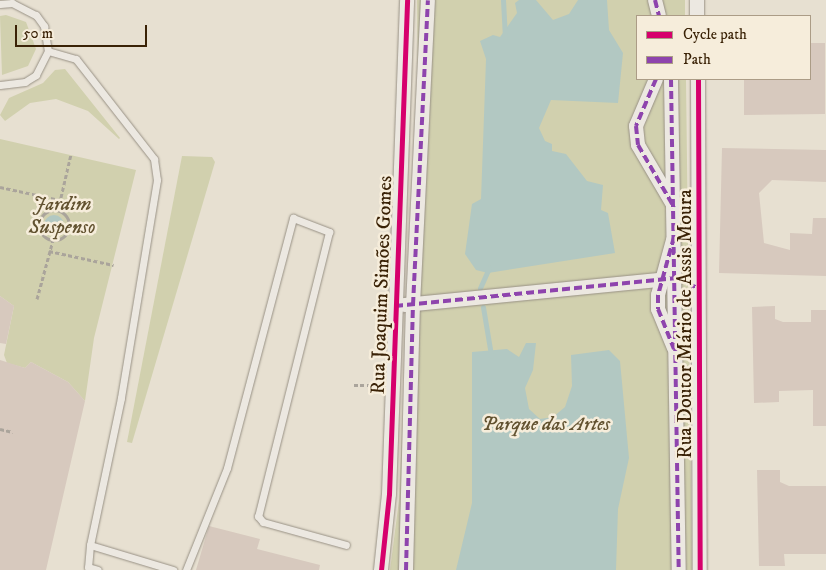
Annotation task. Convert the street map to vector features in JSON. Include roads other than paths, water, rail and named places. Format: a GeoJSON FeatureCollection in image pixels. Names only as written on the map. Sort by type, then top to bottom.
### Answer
{"type":"FeatureCollection","features":[{"type":"Feature","properties":{"kind":"street","name":"Rua Joaquim Simões Gomes"},"geometry":{"type":"LineString","coordinates":[[381,570],[389,494],[407,0]]}},
{"type":"Feature","properties":{"kind":"street"},"geometry":{"type":"LineString","coordinates":[[406,570],[412,306],[428,0]]}},
{"type":"Feature","properties":{"kind":"street"},"geometry":{"type":"LineString","coordinates":[[656,0],[659,15]]}},
{"type":"Feature","properties":{"kind":"street"},"geometry":{"type":"LineString","coordinates":[[697,0],[697,15]]}},
{"type":"Feature","properties":{"kind":"street"},"geometry":{"type":"LineString","coordinates":[[656,80],[636,126],[638,145],[676,209]]}},
{"type":"Feature","properties":{"kind":"street"},"geometry":{"type":"LineString","coordinates":[[671,80],[676,209],[679,570]]}},
{"type":"Feature","properties":{"kind":"street","name":"Rua Doutor Mário de Assis Moura"},"geometry":{"type":"LineString","coordinates":[[698,80],[700,570]]}},
{"type":"Feature","properties":{"kind":"street"},"geometry":{"type":"LineString","coordinates":[[676,231],[660,280],[658,309],[676,353]]}},
{"type":"Feature","properties":{"kind":"street"},"geometry":{"type":"LineString","coordinates":[[395,306],[412,306],[677,278]]}},
{"type":"Feature","properties":{"kind":"lane"},"geometry":{"type":"LineString","coordinates":[[0,85],[25,82],[36,75],[48,51],[44,26],[25,8],[21,0]]}},
{"type":"Feature","properties":{"kind":"lane"},"geometry":{"type":"LineString","coordinates":[[0,4],[25,8]]}},
{"type":"Feature","properties":{"kind":"lane"},"geometry":{"type":"LineString","coordinates":[[48,51],[76,59],[154,160],[157,180],[121,398],[90,545],[88,567],[98,570]]}},
{"type":"Feature","properties":{"kind":"lane"},"geometry":{"type":"LineString","coordinates":[[186,570],[235,440],[292,218],[329,232],[258,516],[263,522],[346,545]]}},
{"type":"Feature","properties":{"kind":"lane"},"geometry":{"type":"LineString","coordinates":[[90,545],[173,570]]}},
{"type":"Feature","properties":{"kind":"water"},"geometry":{"type":"Polygon","coordinates":[[[519,0],[536,0],[553,20],[569,14],[578,0],[607,0],[609,30],[623,53],[618,103],[551,100],[539,128],[545,141],[552,144],[552,151],[566,154],[587,181],[603,185],[601,210],[608,213],[615,253],[488,273],[476,270],[465,254],[472,204],[481,199],[486,59],[480,41],[493,35],[500,37],[517,13],[515,3],[519,0]]]}},
{"type":"Feature","properties":{"kind":"water"},"geometry":{"type":"Polygon","coordinates":[[[50,215],[58,215],[64,221],[64,229],[58,235],[50,235],[44,229],[44,221],[50,215]]]}},
{"type":"Feature","properties":{"kind":"water"},"geometry":{"type":"Polygon","coordinates":[[[526,343],[536,343],[533,370],[525,388],[529,409],[540,419],[553,417],[565,407],[572,386],[571,355],[609,350],[620,361],[629,458],[618,509],[616,570],[456,570],[472,503],[472,352],[507,349],[519,357],[526,343]]]}},
{"type":"Feature","properties":{"kind":"waterway"},"geometry":{"type":"LineString","coordinates":[[503,0],[505,37]]}},
{"type":"Feature","properties":{"kind":"waterway"},"geometry":{"type":"LineString","coordinates":[[480,288],[489,268]]}},
{"type":"Feature","properties":{"kind":"waterway"},"geometry":{"type":"LineString","coordinates":[[483,307],[491,355]]}},
{"type":"Feature","properties":{"kind":"park label","name":"Jardim Suspenso"},"geometry":{"type":"Point","coordinates":[62,216]}},
{"type":"Feature","properties":{"kind":"park label","name":"Parque das Artes"},"geometry":{"type":"Point","coordinates":[546,424]}}]}
